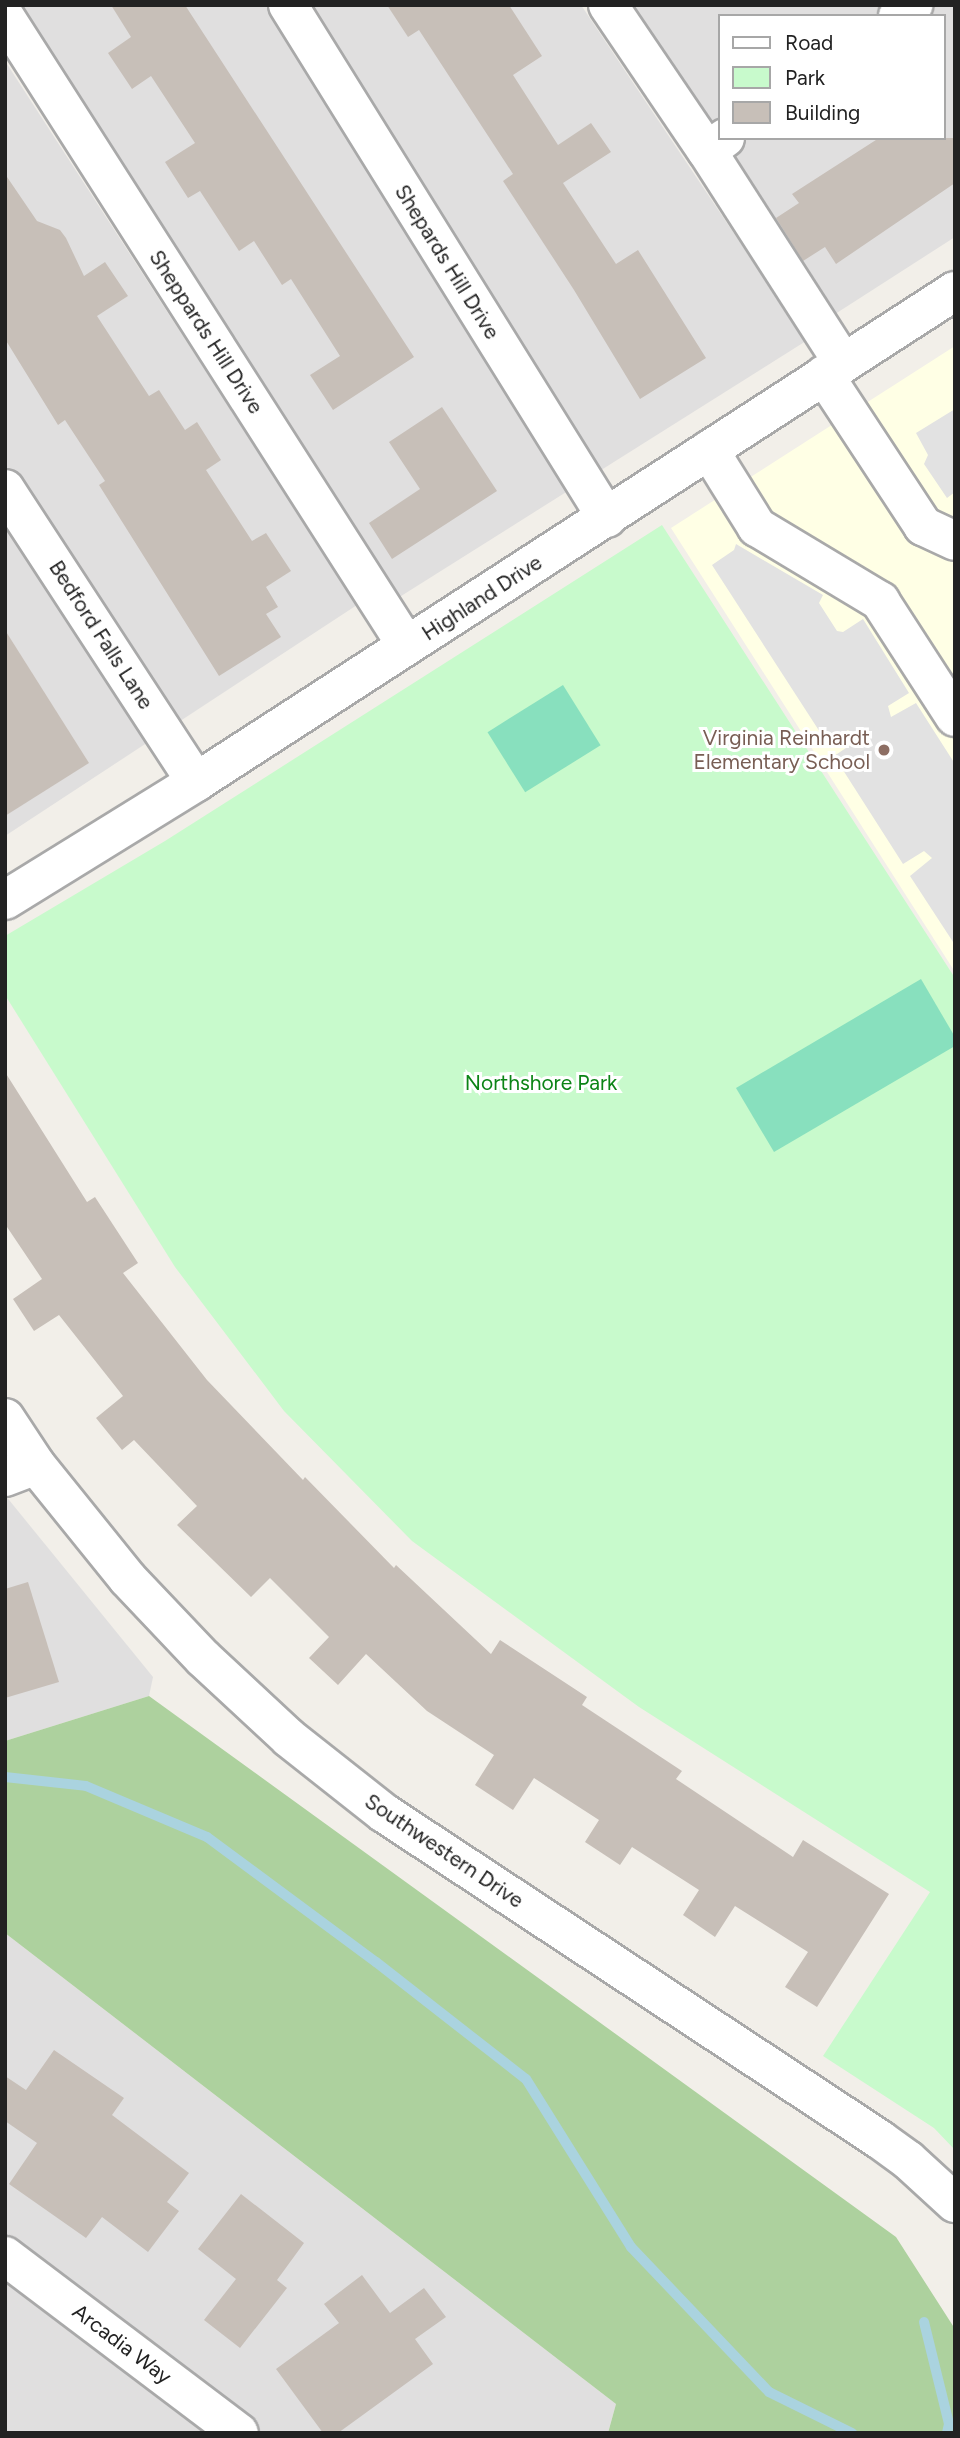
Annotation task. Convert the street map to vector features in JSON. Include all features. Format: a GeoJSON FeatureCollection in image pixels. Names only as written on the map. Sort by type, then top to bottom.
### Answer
{"type":"FeatureCollection","features":[{"type":"Feature","properties":{"kind":"street","name":"Shepards Hill Drive"},"geometry":{"type":"LineString","coordinates":[[288,5],[607,518]]}},
{"type":"Feature","properties":{"kind":"street"},"geometry":{"type":"LineString","coordinates":[[608,5],[716,145],[833,369],[923,526],[955,541]]}},
{"type":"Feature","properties":{"kind":"street","name":"Sheppards Hill Drive"},"geometry":{"type":"LineString","coordinates":[[5,17],[407,646]]}},
{"type":"Feature","properties":{"kind":"street","name":"Highland Drive"},"geometry":{"type":"LineString","coordinates":[[5,900],[196,782],[955,290]]}},
{"type":"Feature","properties":{"kind":"street"},"geometry":{"type":"LineString","coordinates":[[709,450],[757,527],[880,601],[955,717]]}},
{"type":"Feature","properties":{"kind":"street","name":"Bedford Falls Lane"},"geometry":{"type":"LineString","coordinates":[[5,489],[196,782]]}},
{"type":"Feature","properties":{"kind":"street","name":"Southwestern Drive"},"geometry":{"type":"LineString","coordinates":[[5,1418],[20,1471],[161,1617],[270,1721],[338,1778],[430,1845],[879,2138],[908,2160],[955,2203]]}},
{"type":"Feature","properties":{"kind":"street","name":"Arcadia Way"},"geometry":{"type":"LineString","coordinates":[[5,2256],[239,2433]]}},
{"type":"Feature","properties":{"kind":"shaded area"},"geometry":{"type":"Polygon","coordinates":[[[5,5],[581,5],[806,341],[390,603],[5,5]]]}},
{"type":"Feature","properties":{"kind":"shaded area"},"geometry":{"type":"Polygon","coordinates":[[[625,5],[955,5],[955,237],[832,316],[625,5]]]}},
{"type":"Feature","properties":{"kind":"shaded area"},"geometry":{"type":"Polygon","coordinates":[[[5,61],[357,605],[5,836],[5,61]]]}},
{"type":"Feature","properties":{"kind":"shaded area","name":"Virginia Reinhardt Elementary School"},"geometry":{"type":"Polygon","coordinates":[[[955,346],[955,972],[671,528],[955,346]]]}},
{"type":"Feature","properties":{"kind":"shaded area"},"geometry":{"type":"Polygon","coordinates":[[[955,409],[955,492],[947,498],[924,464],[928,455],[916,433],[955,409]]]}},
{"type":"Feature","properties":{"kind":"shaded area"},"geometry":{"type":"Polygon","coordinates":[[[736,544],[823,595],[819,603],[837,631],[843,632],[863,619],[909,693],[888,706],[891,717],[916,703],[955,764],[955,945],[910,876],[932,858],[924,851],[903,864],[834,756],[855,742],[856,738],[848,730],[827,743],[712,565],[734,550],[736,544]]]}},
{"type":"Feature","properties":{"kind":"shaded area"},"geometry":{"type":"Polygon","coordinates":[[[5,1495],[153,1677],[149,1696],[5,1741],[5,1495]]]}},
{"type":"Feature","properties":{"kind":"shaded area"},"geometry":{"type":"Polygon","coordinates":[[[5,1933],[616,2404],[608,2433],[5,2433],[5,1933]]]}},
{"type":"Feature","properties":{"kind":"green space","name":"Northshore Park"},"geometry":{"type":"Polygon","coordinates":[[[662,525],[955,978],[955,2150],[934,2128],[823,2056],[930,1892],[639,1707],[412,1541],[284,1411],[175,1267],[5,995],[5,936],[165,841],[662,525]]]}},
{"type":"Feature","properties":{"kind":"green space"},"geometry":{"type":"Polygon","coordinates":[[[563,685],[601,745],[525,792],[488,732],[563,685]]]}},
{"type":"Feature","properties":{"kind":"green space"},"geometry":{"type":"Polygon","coordinates":[[[921,979],[955,1037],[955,1046],[774,1152],[736,1088],[921,979]]]}},
{"type":"Feature","properties":{"kind":"green space"},"geometry":{"type":"Polygon","coordinates":[[[149,1696],[896,2237],[955,2329],[955,2433],[608,2433],[616,2404],[5,1933],[5,1741],[149,1696]]]}},
{"type":"Feature","properties":{"kind":"building"},"geometry":{"type":"Polygon","coordinates":[[[111,5],[185,5],[414,357],[333,410],[310,375],[340,356],[291,279],[282,285],[254,241],[239,251],[200,191],[188,198],[165,162],[195,143],[151,76],[132,89],[108,53],[131,37],[111,5]]]}},
{"type":"Feature","properties":{"kind":"building"},"geometry":{"type":"Polygon","coordinates":[[[387,5],[509,5],[542,56],[513,75],[558,145],[591,123],[611,152],[563,183],[616,264],[638,250],[706,358],[640,399],[574,290],[503,181],[513,174],[419,30],[408,37],[387,5]]]}},
{"type":"Feature","properties":{"kind":"building"},"geometry":{"type":"Polygon","coordinates":[[[955,138],[955,183],[836,264],[825,247],[803,261],[776,218],[799,203],[792,194],[876,140],[955,138]]]}},
{"type":"Feature","properties":{"kind":"building"},"geometry":{"type":"Polygon","coordinates":[[[5,174],[37,221],[60,230],[84,276],[105,262],[128,296],[97,316],[149,396],[159,390],[185,430],[197,422],[221,460],[206,470],[252,541],[266,533],[291,571],[266,587],[278,607],[266,614],[281,637],[219,676],[99,485],[105,481],[65,420],[58,425],[5,339],[5,174]]]}},
{"type":"Feature","properties":{"kind":"building"},"geometry":{"type":"Polygon","coordinates":[[[442,407],[497,491],[392,559],[369,523],[420,489],[389,442],[442,407]]]}},
{"type":"Feature","properties":{"kind":"building"},"geometry":{"type":"Polygon","coordinates":[[[5,630],[89,763],[5,816],[5,630]]]}},
{"type":"Feature","properties":{"kind":"building"},"geometry":{"type":"Polygon","coordinates":[[[5,1072],[87,1202],[95,1197],[138,1263],[123,1273],[207,1380],[303,1480],[305,1477],[394,1568],[396,1565],[491,1654],[500,1640],[587,1697],[582,1705],[682,1771],[676,1779],[793,1857],[803,1840],[889,1894],[817,2007],[785,1987],[808,1952],[735,1906],[715,1937],[683,1915],[699,1890],[632,1847],[620,1865],[585,1842],[599,1820],[534,1778],[513,1810],[475,1785],[494,1755],[427,1711],[366,1654],[338,1685],[309,1658],[329,1637],[270,1578],[251,1597],[177,1525],[197,1506],[134,1440],[122,1450],[96,1418],[123,1396],[59,1315],[34,1331],[13,1299],[42,1279],[5,1224],[5,1072]]]}},
{"type":"Feature","properties":{"kind":"building"},"geometry":{"type":"Polygon","coordinates":[[[28,1582],[59,1682],[5,1698],[5,1589],[28,1582]]]}},
{"type":"Feature","properties":{"kind":"building"},"geometry":{"type":"Polygon","coordinates":[[[54,2050],[124,2098],[112,2115],[189,2173],[167,2202],[179,2211],[148,2252],[102,2217],[86,2238],[9,2184],[37,2143],[5,2121],[5,2076],[26,2090],[54,2050]]]}},
{"type":"Feature","properties":{"kind":"building"},"geometry":{"type":"Polygon","coordinates":[[[241,2194],[304,2243],[277,2280],[287,2288],[240,2348],[204,2320],[236,2279],[198,2249],[241,2194]]]}},
{"type":"Feature","properties":{"kind":"building"},"geometry":{"type":"Polygon","coordinates":[[[362,2275],[390,2313],[424,2288],[446,2317],[415,2339],[433,2364],[338,2433],[323,2433],[276,2369],[339,2323],[324,2304],[362,2275]]]}},
{"type":"Feature","properties":{"kind":"waterway"},"geometry":{"type":"LineString","coordinates":[[5,1777],[86,1786],[207,1837],[376,1962],[526,2079],[631,2247],[769,2392],[852,2433]]}},
{"type":"Feature","properties":{"kind":"waterway"},"geometry":{"type":"LineString","coordinates":[[924,2322],[949,2424],[947,2433]]}},
{"type":"Feature","properties":{"kind":"place","name":"Virginia Reinhardt Elementary School"},"geometry":{"type":"Point","coordinates":[884,750]}}]}
